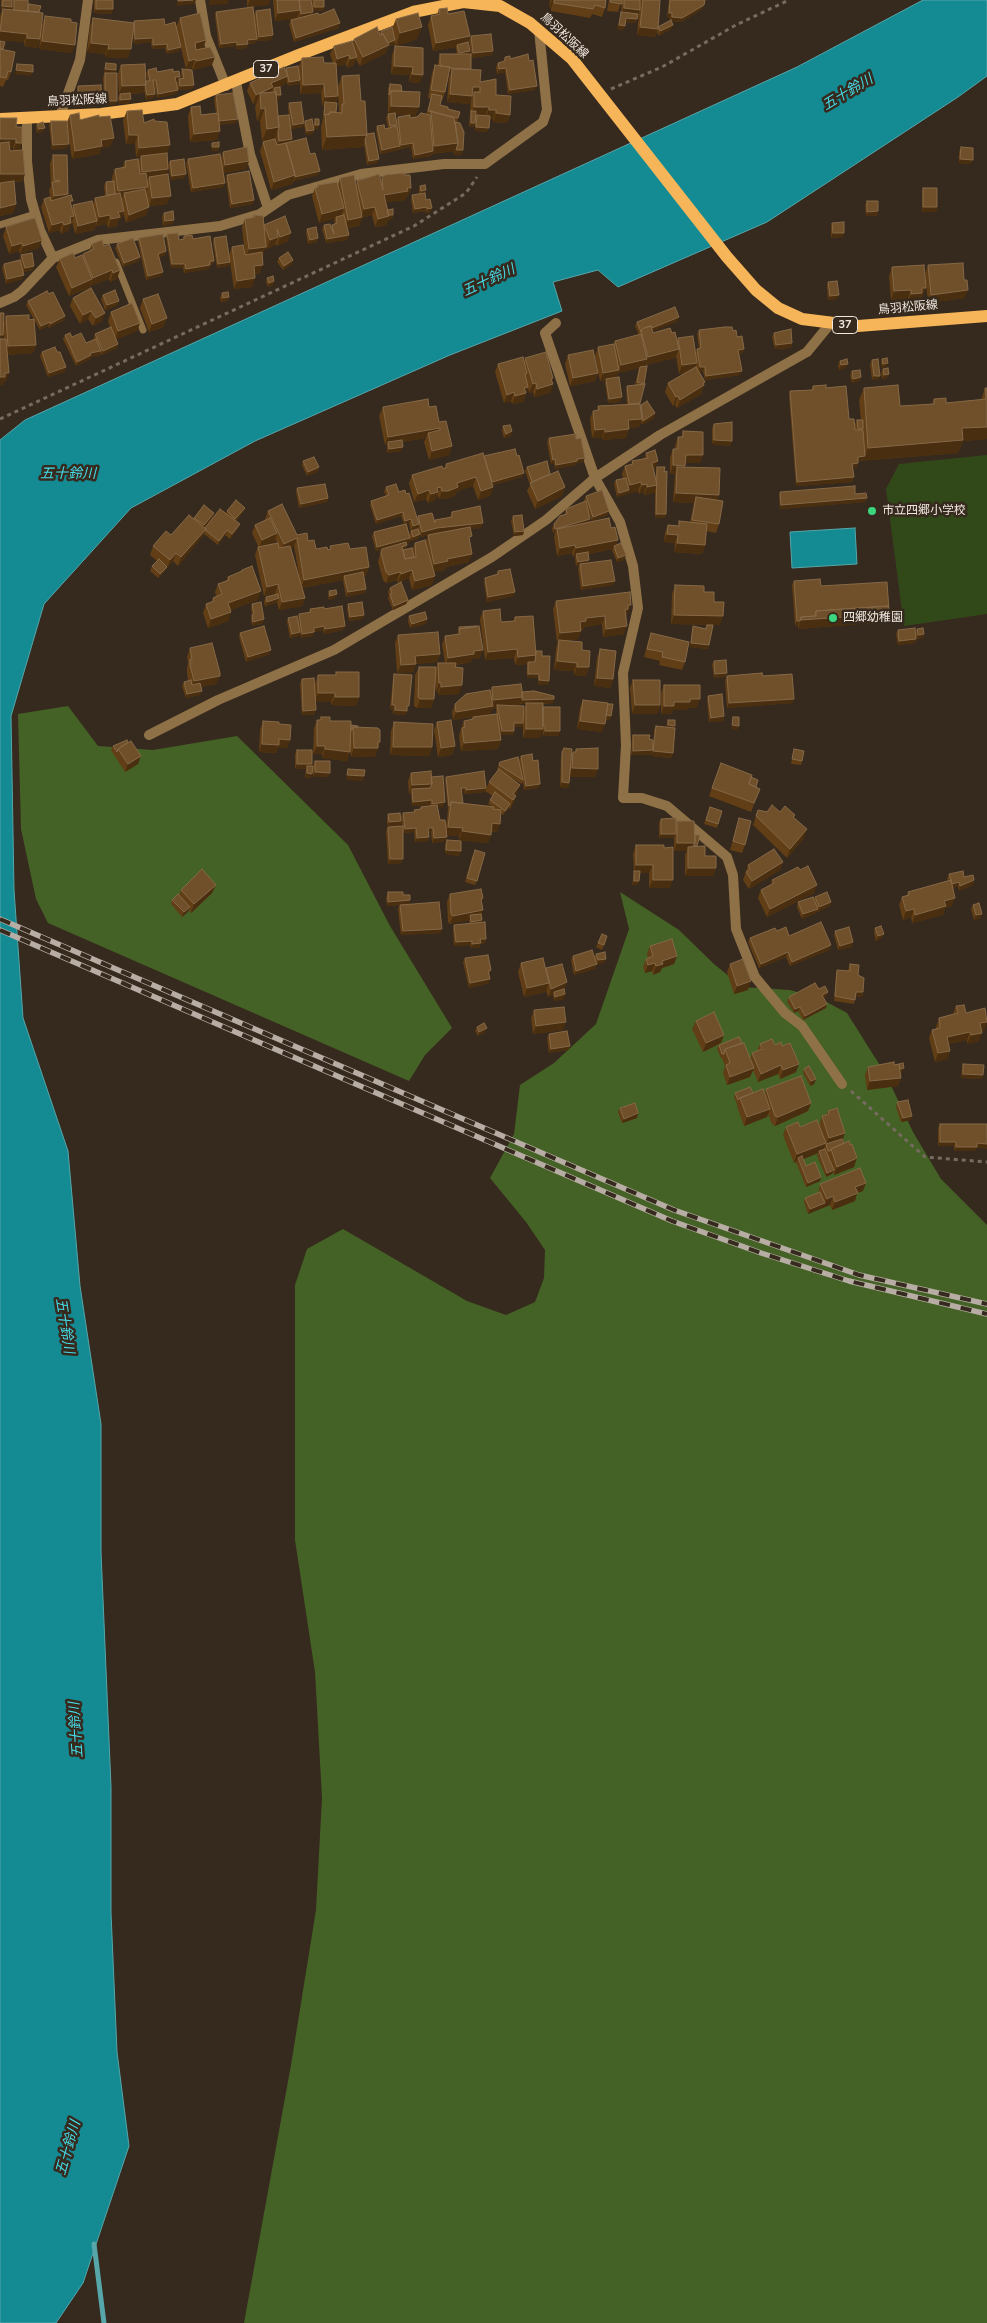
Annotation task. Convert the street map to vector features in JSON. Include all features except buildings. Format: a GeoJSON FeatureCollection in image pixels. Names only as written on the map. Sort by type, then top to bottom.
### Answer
{"type":"FeatureCollection","features":[{"type":"Feature","properties":{"kind":"main road","name":"鳥羽松阪線"},"geometry":{"type":"LineString","coordinates":[[0,119],[140,111],[177,104],[231,84],[301,54],[413,12],[440,5],[480,1],[500,6],[516,13],[572,59],[727,257],[756,290],[778,308],[802,319],[858,326],[987,316]]}},
{"type":"Feature","properties":{"kind":"street"},"geometry":{"type":"LineString","coordinates":[[60,116],[80,60],[88,0]]}},
{"type":"Feature","properties":{"kind":"street"},"geometry":{"type":"LineString","coordinates":[[200,0],[206,36],[231,84],[250,154],[268,208]]}},
{"type":"Feature","properties":{"kind":"street"},"geometry":{"type":"LineString","coordinates":[[1,299],[22,291],[53,258],[108,243],[220,226],[260,214],[288,195],[361,174],[444,164],[485,164],[543,122],[547,110],[539,30]]}},
{"type":"Feature","properties":{"kind":"street"},"geometry":{"type":"LineString","coordinates":[[27,118],[27,161],[31,199],[40,230],[53,258]]}},
{"type":"Feature","properties":{"kind":"street"},"geometry":{"type":"LineString","coordinates":[[556,323],[545,333],[595,478],[620,522],[633,566],[638,608],[623,673],[626,745],[623,798],[642,798],[667,806],[680,814],[727,857],[733,875],[736,929],[755,977],[785,1013],[802,1026],[842,1084]]}},
{"type":"Feature","properties":{"kind":"street"},"geometry":{"type":"LineString","coordinates":[[148,735],[218,700],[334,650],[492,557],[546,520],[595,478],[660,435],[808,352],[830,324]]}},
{"type":"Feature","properties":{"kind":"lane"},"geometry":{"type":"LineString","coordinates":[[0,226],[35,214]]}},
{"type":"Feature","properties":{"kind":"lane"},"geometry":{"type":"LineString","coordinates":[[114,257],[143,330]]}},
{"type":"Feature","properties":{"kind":"path"},"geometry":{"type":"LineString","coordinates":[[602,99],[736,25],[789,0]]}},
{"type":"Feature","properties":{"kind":"path"},"geometry":{"type":"LineString","coordinates":[[0,418],[414,226],[466,193],[485,164]]}},
{"type":"Feature","properties":{"kind":"path"},"geometry":{"type":"LineString","coordinates":[[842,1084],[925,1157],[987,1162]]}},
{"type":"Feature","properties":{"kind":"green space"},"geometry":{"type":"Polygon","coordinates":[[[987,455],[987,614],[904,626],[886,489],[899,464],[987,455]]]}},
{"type":"Feature","properties":{"kind":"green space"},"geometry":{"type":"Polygon","coordinates":[[[68,706],[98,746],[153,750],[237,736],[348,845],[390,926],[452,1028],[425,1055],[409,1081],[48,923],[36,899],[21,829],[18,714],[68,706]]]}},
{"type":"Feature","properties":{"kind":"green space"},"geometry":{"type":"Polygon","coordinates":[[[620,892],[679,930],[714,964],[742,987],[790,990],[821,999],[847,1013],[886,1075],[913,1132],[941,1179],[987,1225],[987,2323],[244,2323],[291,2065],[316,1910],[322,1798],[315,1672],[295,1540],[295,1285],[307,1249],[343,1229],[467,1301],[506,1315],[535,1302],[544,1278],[545,1250],[526,1222],[490,1178],[514,1134],[520,1085],[554,1063],[596,1024],[629,929],[620,892]]]}},
{"type":"Feature","properties":{"kind":"water","name":"五十鈴川"},"geometry":{"type":"Polygon","coordinates":[[[923,0],[987,0],[987,76],[958,97],[767,222],[618,287],[598,270],[553,282],[562,311],[450,355],[255,441],[131,508],[44,604],[11,716],[14,890],[23,1018],[68,1151],[80,1286],[101,1424],[101,1552],[111,1787],[111,1913],[117,2052],[129,2146],[83,2283],[56,2323],[0,2323],[0,440],[25,420],[797,67],[923,0]]]}},
{"type":"Feature","properties":{"kind":"water"},"geometry":{"type":"Polygon","coordinates":[[[855,528],[857,564],[792,568],[790,532],[855,528]]]}},
{"type":"Feature","properties":{"kind":"waterway"},"geometry":{"type":"LineString","coordinates":[[94,2244],[104,2323]]}},
{"type":"Feature","properties":{"kind":"railway"},"geometry":{"type":"LineString","coordinates":[[0,919],[674,1210],[859,1275],[987,1304]]}},
{"type":"Feature","properties":{"kind":"railway"},"geometry":{"type":"LineString","coordinates":[[0,930],[672,1221],[761,1253],[849,1281],[987,1314]]}},
{"type":"Feature","properties":{"kind":"place","name":"市立四郷小学校"},"geometry":{"type":"Point","coordinates":[872,511]}},
{"type":"Feature","properties":{"kind":"place","name":"四郷幼稚園"},"geometry":{"type":"Point","coordinates":[833,618]}}]}
